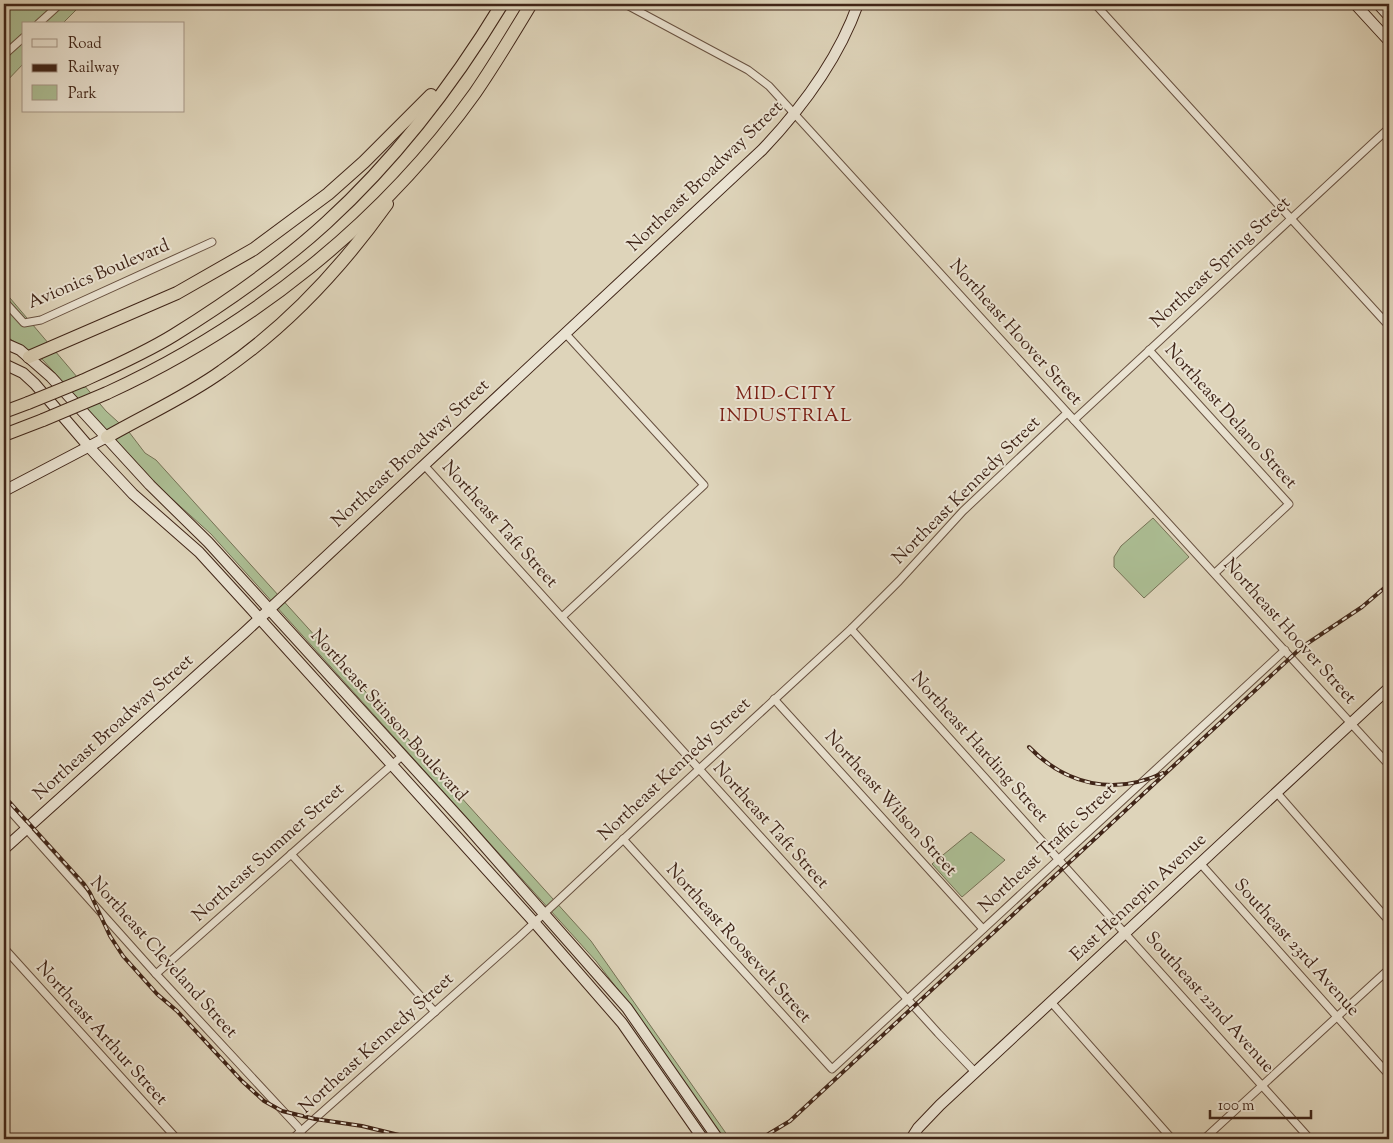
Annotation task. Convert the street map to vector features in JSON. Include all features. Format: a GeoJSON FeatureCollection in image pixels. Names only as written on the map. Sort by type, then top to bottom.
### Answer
{"type":"FeatureCollection","features":[{"type":"Feature","properties":{"kind":"highway"},"geometry":{"type":"LineString","coordinates":[[4,412],[82,382],[173,335],[253,282],[289,254],[327,222],[380,169],[426,114],[466,59],[502,4]]}},
{"type":"Feature","properties":{"kind":"highway"},"geometry":{"type":"LineString","coordinates":[[4,435],[107,394],[188,352],[271,298],[312,266],[344,238],[430,151],[474,94],[531,4]]}},
{"type":"Feature","properties":{"kind":"highway"},"geometry":{"type":"LineString","coordinates":[[28,357],[177,293],[254,249],[328,194],[364,162],[466,59]]}},
{"type":"Feature","properties":{"kind":"highway"},"geometry":{"type":"LineString","coordinates":[[107,436],[168,405],[222,371],[278,326],[321,284],[365,236],[409,174]]}},
{"type":"Feature","properties":{"kind":"main road","name":"Northeast Broadway Street"},"geometry":{"type":"LineString","coordinates":[[825,69],[851,4]]}},
{"type":"Feature","properties":{"kind":"main road","name":"Northeast Broadway Street"},"geometry":{"type":"LineString","coordinates":[[4,849],[269,609],[753,159],[795,114],[840,46],[858,4]]}},
{"type":"Feature","properties":{"kind":"main road"},"geometry":{"type":"LineString","coordinates":[[1355,4],[1389,41]]}},
{"type":"Feature","properties":{"kind":"main road"},"geometry":{"type":"LineString","coordinates":[[1378,4],[1389,16]]}},
{"type":"Feature","properties":{"kind":"main road","name":"Northeast Stinson Boulevard"},"geometry":{"type":"LineString","coordinates":[[4,343],[28,357],[51,378],[107,436],[150,485],[208,542],[403,755],[627,1008],[718,1139]]}},
{"type":"Feature","properties":{"kind":"main road"},"geometry":{"type":"LineString","coordinates":[[5,366],[28,357]]}},
{"type":"Feature","properties":{"kind":"main road","name":"Northeast Stinson Boulevard"},"geometry":{"type":"LineString","coordinates":[[5,366],[23,373],[35,384],[89,447],[146,507],[199,552],[534,922],[622,1023],[703,1139]]}},
{"type":"Feature","properties":{"kind":"main road"},"geometry":{"type":"LineString","coordinates":[[4,491],[107,436]]}},
{"type":"Feature","properties":{"kind":"main road","name":"East Hennepin Avenue"},"geometry":{"type":"LineString","coordinates":[[910,1137],[975,1072],[1389,688]]}},
{"type":"Feature","properties":{"kind":"street"},"geometry":{"type":"LineString","coordinates":[[40,22],[60,4]]}},
{"type":"Feature","properties":{"kind":"street","name":"Northeast Hoover Street"},"geometry":{"type":"LineString","coordinates":[[624,4],[758,77],[769,86],[1389,765]]}},
{"type":"Feature","properties":{"kind":"street"},"geometry":{"type":"LineString","coordinates":[[1094,4],[1389,326]]}},
{"type":"Feature","properties":{"kind":"street"},"geometry":{"type":"LineString","coordinates":[[4,55],[22,39]]}},
{"type":"Feature","properties":{"kind":"street","name":"Northeast Spring Street"},"geometry":{"type":"LineString","coordinates":[[1074,420],[1389,128]]}},
{"type":"Feature","properties":{"kind":"street","name":"Avionics Boulevard"},"geometry":{"type":"LineString","coordinates":[[4,301],[24,323],[41,320],[212,242]]}},
{"type":"Feature","properties":{"kind":"street"},"geometry":{"type":"LineString","coordinates":[[562,617],[704,485],[565,333]]}},
{"type":"Feature","properties":{"kind":"street","name":"Northeast Delano Street"},"geometry":{"type":"LineString","coordinates":[[1150,350],[1289,504],[1215,573]]}},
{"type":"Feature","properties":{"kind":"street","name":"Northeast Kennedy Street"},"geometry":{"type":"LineString","coordinates":[[292,1139],[543,914],[851,629],[899,581],[958,516],[1067,413]]}},
{"type":"Feature","properties":{"kind":"street","name":"Northeast Taft Street"},"geometry":{"type":"LineString","coordinates":[[424,465],[975,1072]]}},
{"type":"Feature","properties":{"kind":"street","name":"Northeast Harding Street"},"geometry":{"type":"LineString","coordinates":[[851,629],[1125,933]]}},
{"type":"Feature","properties":{"kind":"street","name":"Northeast Traffic Street"},"geometry":{"type":"LineString","coordinates":[[832,1069],[1285,650]]}},
{"type":"Feature","properties":{"kind":"street","name":"Northeast Wilson Street"},"geometry":{"type":"LineString","coordinates":[[774,699],[984,929]]}},
{"type":"Feature","properties":{"kind":"street","name":"Northeast Summer Street"},"geometry":{"type":"LineString","coordinates":[[156,974],[403,755]]}},
{"type":"Feature","properties":{"kind":"street"},"geometry":{"type":"LineString","coordinates":[[1277,793],[1389,921]]}},
{"type":"Feature","properties":{"kind":"street","name":"Northeast Cleveland Street"},"geometry":{"type":"LineString","coordinates":[[4,804],[301,1132]]}},
{"type":"Feature","properties":{"kind":"street","name":"Northeast Roosevelt Street"},"geometry":{"type":"LineString","coordinates":[[623,839],[832,1069]]}},
{"type":"Feature","properties":{"kind":"street"},"geometry":{"type":"LineString","coordinates":[[291,854],[435,1012]]}},
{"type":"Feature","properties":{"kind":"street","name":"Southeast 23rd Avenue"},"geometry":{"type":"LineString","coordinates":[[1200,863],[1389,1075]]}},
{"type":"Feature","properties":{"kind":"street","name":"Southeast 22nd Avenue"},"geometry":{"type":"LineString","coordinates":[[1125,933],[1310,1139]]}},
{"type":"Feature","properties":{"kind":"street","name":"Northeast Arthur Street"},"geometry":{"type":"LineString","coordinates":[[4,948],[177,1139]]}},
{"type":"Feature","properties":{"kind":"street"},"geometry":{"type":"LineString","coordinates":[[1204,1139],[1389,969]]}},
{"type":"Feature","properties":{"kind":"street"},"geometry":{"type":"LineString","coordinates":[[1051,1002],[1172,1139]]}},
{"type":"Feature","properties":{"kind":"green space"},"geometry":{"type":"Polygon","coordinates":[[[4,4],[82,4],[64,22],[22,22],[22,65],[4,84],[4,4]]]}},
{"type":"Feature","properties":{"kind":"green space"},"geometry":{"type":"Polygon","coordinates":[[[4,291],[106,411],[129,432],[145,453],[156,460],[591,941],[730,1139],[723,1139],[635,1012],[596,961],[211,534],[151,480],[43,360],[4,335],[4,291]]]}},
{"type":"Feature","properties":{"kind":"green space"},"geometry":{"type":"Polygon","coordinates":[[[1153,518],[1189,557],[1144,598],[1114,567],[1114,557],[1121,546],[1153,518]]]}},
{"type":"Feature","properties":{"kind":"green space"},"geometry":{"type":"Polygon","coordinates":[[[971,832],[1005,860],[962,897],[932,864],[971,832]]]}},
{"type":"Feature","properties":{"kind":"railway"},"geometry":{"type":"LineString","coordinates":[[760,1139],[790,1121],[1302,647],[1362,607],[1389,584]]}},
{"type":"Feature","properties":{"kind":"railway"},"geometry":{"type":"LineString","coordinates":[[1029,747],[1043,760],[1059,770],[1075,778],[1092,783],[1109,785],[1127,784],[1163,773]]}},
{"type":"Feature","properties":{"kind":"railway"},"geometry":{"type":"LineString","coordinates":[[4,796],[84,884],[110,936],[123,956],[157,994],[177,1011],[242,1081],[264,1101],[282,1111],[315,1119],[362,1126],[399,1135],[462,1139]]}},
{"type":"Feature","properties":{"kind":"railway"},"geometry":{"type":"LineString","coordinates":[[454,1135],[549,1139]]}},
{"type":"Feature","properties":{"kind":"district","name":"MID-CITY INDUSTRIAL"},"geometry":{"type":"Point","coordinates":[786,405]}}]}
